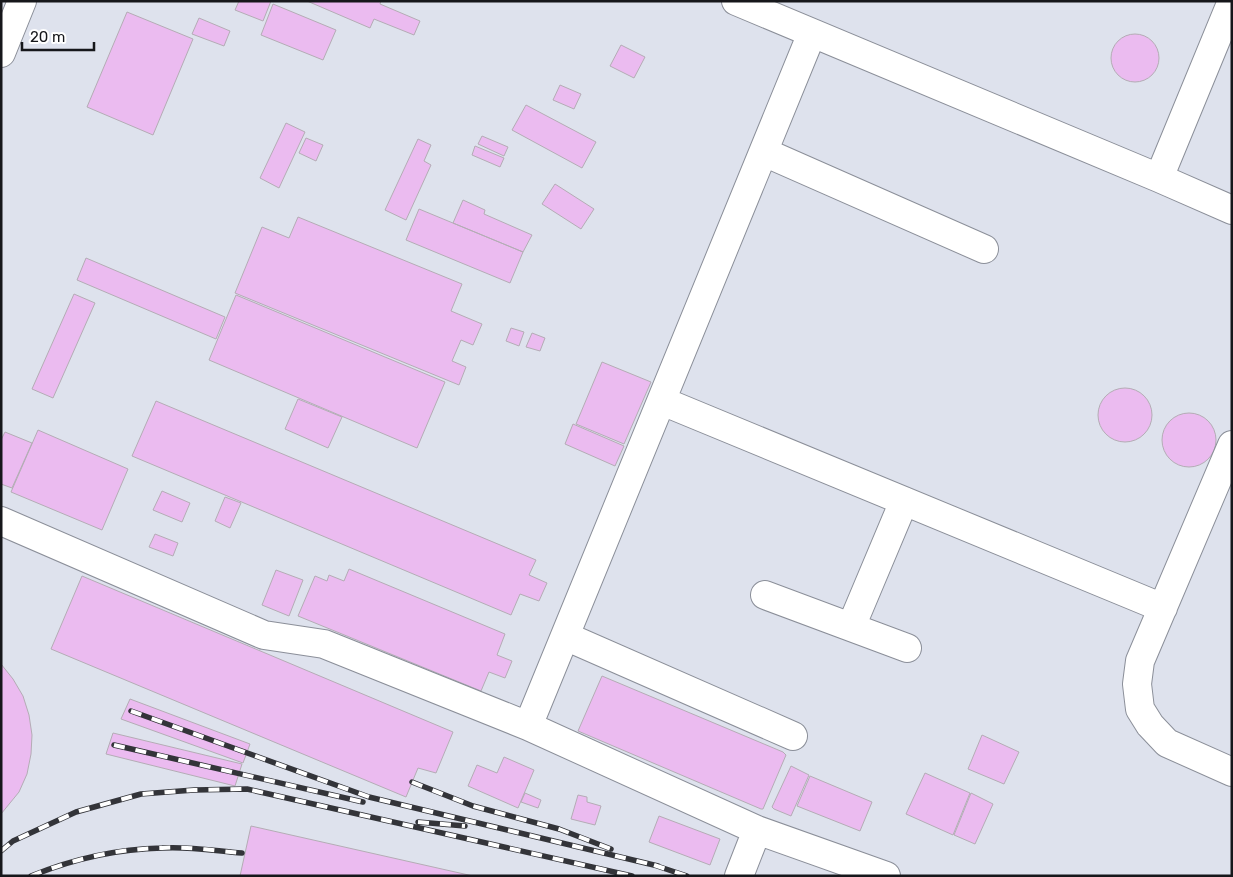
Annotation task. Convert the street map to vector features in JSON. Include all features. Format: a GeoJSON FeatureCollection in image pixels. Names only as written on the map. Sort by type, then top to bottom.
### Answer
{"type":"FeatureCollection","features":[{"type":"Feature","properties":{"kind":"lane"},"geometry":{"type":"LineString","coordinates":[[1,53],[22,1]]}},
{"type":"Feature","properties":{"kind":"lane"},"geometry":{"type":"LineString","coordinates":[[736,1],[1232,210]]}},
{"type":"Feature","properties":{"kind":"lane"},"geometry":{"type":"LineString","coordinates":[[1159,178],[1232,1]]}},
{"type":"Feature","properties":{"kind":"lane"},"geometry":{"type":"LineString","coordinates":[[528,726],[812,33]]}},
{"type":"Feature","properties":{"kind":"lane"},"geometry":{"type":"LineString","coordinates":[[764,152],[984,249]]}},
{"type":"Feature","properties":{"kind":"lane"},"geometry":{"type":"LineString","coordinates":[[662,400],[1163,608]]}},
{"type":"Feature","properties":{"kind":"lane"},"geometry":{"type":"LineString","coordinates":[[1232,445],[1140,661],[1137,684],[1140,709],[1150,725],[1167,743],[1232,772]]}},
{"type":"Feature","properties":{"kind":"lane"},"geometry":{"type":"LineString","coordinates":[[852,627],[904,501]]}},
{"type":"Feature","properties":{"kind":"lane"},"geometry":{"type":"LineString","coordinates":[[1,521],[264,635],[324,644],[528,726],[757,830],[886,876]]}},
{"type":"Feature","properties":{"kind":"lane"},"geometry":{"type":"LineString","coordinates":[[765,595],[907,648]]}},
{"type":"Feature","properties":{"kind":"lane"},"geometry":{"type":"LineString","coordinates":[[565,636],[793,736]]}},
{"type":"Feature","properties":{"kind":"lane"},"geometry":{"type":"LineString","coordinates":[[739,876],[757,830]]}},
{"type":"Feature","properties":{"kind":"building"},"geometry":{"type":"Polygon","coordinates":[[[239,1],[271,1],[263,21],[235,10],[239,1]]]}},
{"type":"Feature","properties":{"kind":"building"},"geometry":{"type":"Polygon","coordinates":[[[307,1],[381,1],[380,4],[420,21],[414,35],[374,19],[370,28],[307,1]]]}},
{"type":"Feature","properties":{"kind":"building"},"geometry":{"type":"Polygon","coordinates":[[[273,4],[336,30],[323,60],[261,35],[273,4]]]}},
{"type":"Feature","properties":{"kind":"building"},"geometry":{"type":"Polygon","coordinates":[[[127,12],[193,39],[153,135],[87,107],[127,12]]]}},
{"type":"Feature","properties":{"kind":"building"},"geometry":{"type":"Polygon","coordinates":[[[199,18],[230,31],[224,46],[192,34],[199,18]]]}},
{"type":"Feature","properties":{"kind":"building"},"geometry":{"type":"Polygon","coordinates":[[[1130,34],[1140,34],[1152,41],[1159,53],[1159,63],[1152,75],[1140,82],[1130,82],[1122,78],[1115,71],[1111,63],[1111,53],[1115,45],[1122,38],[1130,34]]]}},
{"type":"Feature","properties":{"kind":"building"},"geometry":{"type":"Polygon","coordinates":[[[621,45],[645,57],[634,78],[610,66],[621,45]]]}},
{"type":"Feature","properties":{"kind":"building"},"geometry":{"type":"Polygon","coordinates":[[[560,85],[581,94],[574,109],[553,100],[560,85]]]}},
{"type":"Feature","properties":{"kind":"building"},"geometry":{"type":"Polygon","coordinates":[[[526,105],[596,142],[582,168],[512,130],[526,105]]]}},
{"type":"Feature","properties":{"kind":"building"},"geometry":{"type":"Polygon","coordinates":[[[286,123],[305,132],[279,188],[260,178],[286,123]]]}},
{"type":"Feature","properties":{"kind":"building"},"geometry":{"type":"Polygon","coordinates":[[[482,136],[508,147],[504,156],[478,144],[482,136]]]}},
{"type":"Feature","properties":{"kind":"building"},"geometry":{"type":"Polygon","coordinates":[[[306,138],[323,145],[316,161],[299,153],[306,138]]]}},
{"type":"Feature","properties":{"kind":"building"},"geometry":{"type":"Polygon","coordinates":[[[418,139],[431,145],[424,161],[431,165],[406,220],[385,210],[418,139]]]}},
{"type":"Feature","properties":{"kind":"building"},"geometry":{"type":"Polygon","coordinates":[[[475,146],[504,158],[500,167],[472,155],[475,146]]]}},
{"type":"Feature","properties":{"kind":"building"},"geometry":{"type":"Polygon","coordinates":[[[555,184],[594,209],[581,229],[542,204],[555,184]]]}},
{"type":"Feature","properties":{"kind":"building"},"geometry":{"type":"Polygon","coordinates":[[[463,200],[485,210],[484,214],[532,235],[523,252],[453,223],[463,200]]]}},
{"type":"Feature","properties":{"kind":"building"},"geometry":{"type":"Polygon","coordinates":[[[419,209],[523,252],[510,283],[406,240],[419,209]]]}},
{"type":"Feature","properties":{"kind":"building"},"geometry":{"type":"Polygon","coordinates":[[[298,217],[462,284],[451,311],[482,324],[473,345],[461,340],[452,361],[466,367],[459,385],[235,293],[262,227],[289,238],[298,217]]]}},
{"type":"Feature","properties":{"kind":"building"},"geometry":{"type":"Polygon","coordinates":[[[86,258],[225,317],[216,339],[77,280],[86,258]]]}},
{"type":"Feature","properties":{"kind":"building"},"geometry":{"type":"Polygon","coordinates":[[[74,294],[95,303],[53,398],[32,389],[74,294]]]}},
{"type":"Feature","properties":{"kind":"building"},"geometry":{"type":"Polygon","coordinates":[[[236,295],[445,382],[417,448],[209,360],[236,295]]]}},
{"type":"Feature","properties":{"kind":"building"},"geometry":{"type":"Polygon","coordinates":[[[511,328],[524,332],[519,346],[506,341],[511,328]]]}},
{"type":"Feature","properties":{"kind":"building"},"geometry":{"type":"Polygon","coordinates":[[[532,333],[545,338],[540,351],[526,347],[532,333]]]}},
{"type":"Feature","properties":{"kind":"building"},"geometry":{"type":"Polygon","coordinates":[[[602,362],[651,382],[624,444],[576,424],[602,362]]]}},
{"type":"Feature","properties":{"kind":"building"},"geometry":{"type":"Polygon","coordinates":[[[1125,388],[1135,390],[1144,396],[1150,405],[1152,415],[1150,425],[1144,434],[1135,440],[1125,442],[1115,440],[1106,434],[1100,425],[1098,415],[1100,405],[1106,396],[1115,390],[1125,388]]]}},
{"type":"Feature","properties":{"kind":"building"},"geometry":{"type":"Polygon","coordinates":[[[298,399],[342,417],[328,448],[285,429],[298,399]]]}},
{"type":"Feature","properties":{"kind":"building"},"geometry":{"type":"Polygon","coordinates":[[[156,401],[536,560],[529,575],[547,583],[539,601],[520,594],[511,615],[132,456],[156,401]]]}},
{"type":"Feature","properties":{"kind":"building"},"geometry":{"type":"Polygon","coordinates":[[[1184,413],[1194,413],[1204,417],[1212,425],[1216,440],[1212,455],[1204,463],[1194,467],[1184,467],[1174,463],[1166,455],[1162,445],[1162,435],[1166,425],[1174,417],[1184,413]]]}},
{"type":"Feature","properties":{"kind":"building"},"geometry":{"type":"Polygon","coordinates":[[[573,424],[624,446],[615,466],[565,444],[573,424]]]}},
{"type":"Feature","properties":{"kind":"building"},"geometry":{"type":"Polygon","coordinates":[[[38,430],[128,469],[102,530],[11,492],[38,430]]]}},
{"type":"Feature","properties":{"kind":"building"},"geometry":{"type":"Polygon","coordinates":[[[5,432],[32,443],[12,488],[1,484],[1,440],[5,432]]]}},
{"type":"Feature","properties":{"kind":"building"},"geometry":{"type":"Polygon","coordinates":[[[162,491],[190,503],[182,522],[153,510],[162,491]]]}},
{"type":"Feature","properties":{"kind":"building"},"geometry":{"type":"Polygon","coordinates":[[[225,497],[241,503],[230,528],[215,521],[225,497]]]}},
{"type":"Feature","properties":{"kind":"building"},"geometry":{"type":"Polygon","coordinates":[[[155,534],[178,543],[173,556],[149,547],[155,534]]]}},
{"type":"Feature","properties":{"kind":"building"},"geometry":{"type":"Polygon","coordinates":[[[349,569],[505,634],[497,655],[512,661],[505,678],[489,672],[481,691],[298,616],[315,576],[327,581],[329,575],[344,581],[349,569]]]}},
{"type":"Feature","properties":{"kind":"building"},"geometry":{"type":"Polygon","coordinates":[[[276,570],[303,580],[289,616],[262,605],[276,570]]]}},
{"type":"Feature","properties":{"kind":"building"},"geometry":{"type":"Polygon","coordinates":[[[82,576],[453,732],[436,773],[418,768],[406,797],[51,649],[82,576]]]}},
{"type":"Feature","properties":{"kind":"building"},"geometry":{"type":"Polygon","coordinates":[[[1,664],[23,696],[29,715],[32,735],[27,774],[19,792],[1,814],[1,664]]]}},
{"type":"Feature","properties":{"kind":"building"},"geometry":{"type":"Polygon","coordinates":[[[602,676],[783,752],[786,755],[763,809],[578,731],[602,676]]]}},
{"type":"Feature","properties":{"kind":"building"},"geometry":{"type":"Polygon","coordinates":[[[130,699],[250,744],[243,763],[121,719],[130,699]]]}},
{"type":"Feature","properties":{"kind":"building"},"geometry":{"type":"Polygon","coordinates":[[[113,733],[242,764],[235,786],[106,754],[113,733]]]}},
{"type":"Feature","properties":{"kind":"building"},"geometry":{"type":"Polygon","coordinates":[[[982,735],[1019,752],[1004,784],[968,769],[982,735]]]}},
{"type":"Feature","properties":{"kind":"building"},"geometry":{"type":"Polygon","coordinates":[[[504,757],[534,770],[518,808],[468,786],[477,765],[497,773],[504,757]]]}},
{"type":"Feature","properties":{"kind":"building"},"geometry":{"type":"Polygon","coordinates":[[[791,766],[809,775],[791,816],[772,807],[791,766]]]}},
{"type":"Feature","properties":{"kind":"building"},"geometry":{"type":"Polygon","coordinates":[[[925,773],[970,793],[953,835],[906,814],[925,773]]]}},
{"type":"Feature","properties":{"kind":"building"},"geometry":{"type":"Polygon","coordinates":[[[810,776],[872,802],[860,831],[797,806],[810,776]]]}},
{"type":"Feature","properties":{"kind":"building"},"geometry":{"type":"Polygon","coordinates":[[[525,793],[541,800],[538,808],[521,802],[525,793]]]}},
{"type":"Feature","properties":{"kind":"building"},"geometry":{"type":"Polygon","coordinates":[[[971,793],[993,804],[975,844],[954,835],[971,793]]]}},
{"type":"Feature","properties":{"kind":"building"},"geometry":{"type":"Polygon","coordinates":[[[578,795],[587,797],[587,802],[601,806],[595,825],[571,819],[578,795]]]}},
{"type":"Feature","properties":{"kind":"building"},"geometry":{"type":"Polygon","coordinates":[[[659,816],[720,839],[710,865],[649,842],[659,816]]]}},
{"type":"Feature","properties":{"kind":"building"},"geometry":{"type":"Polygon","coordinates":[[[251,826],[473,876],[240,876],[251,826]]]}},
{"type":"Feature","properties":{"kind":"railway"},"geometry":{"type":"LineString","coordinates":[[131,711],[369,797],[658,866]]}},
{"type":"Feature","properties":{"kind":"railway"},"geometry":{"type":"LineString","coordinates":[[114,745],[363,802]]}},
{"type":"Feature","properties":{"kind":"railway"},"geometry":{"type":"LineString","coordinates":[[412,782],[473,806],[559,829],[611,849]]}},
{"type":"Feature","properties":{"kind":"railway"},"geometry":{"type":"LineString","coordinates":[[1,851],[13,841],[76,812],[141,794],[247,789],[632,876]]}},
{"type":"Feature","properties":{"kind":"railway"},"geometry":{"type":"LineString","coordinates":[[418,822],[465,826]]}},
{"type":"Feature","properties":{"kind":"railway"},"geometry":{"type":"LineString","coordinates":[[31,876],[79,860],[128,850],[182,848],[242,853]]}},
{"type":"Feature","properties":{"kind":"railway"},"geometry":{"type":"LineString","coordinates":[[654,865],[687,876]]}}]}
